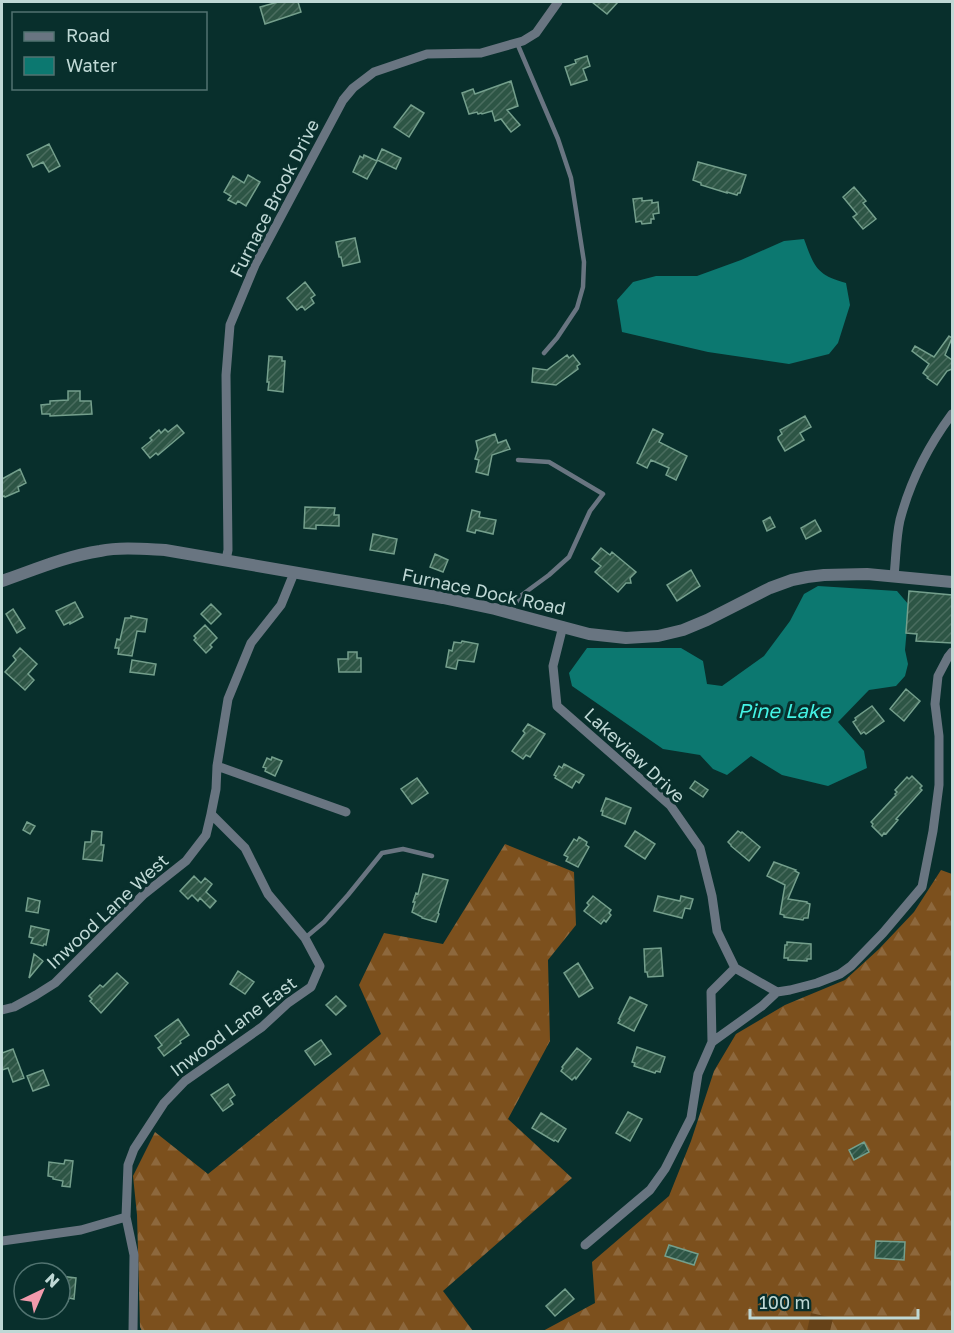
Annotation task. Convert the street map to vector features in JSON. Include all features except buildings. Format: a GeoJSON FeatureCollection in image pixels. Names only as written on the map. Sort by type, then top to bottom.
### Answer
{"type":"FeatureCollection","features":[{"type":"Feature","properties":{"kind":"street","name":"Furnace Brook Drive"},"geometry":{"type":"LineString","coordinates":[[226,560],[228,550],[226,375],[230,325],[255,265],[343,100],[353,88],[374,72],[427,54],[481,53],[517,42],[536,33],[558,2]]}},
{"type":"Feature","properties":{"kind":"street"},"geometry":{"type":"LineString","coordinates":[[894,576],[900,521],[907,499],[920,466],[952,414]]}},
{"type":"Feature","properties":{"kind":"street","name":"Furnace Dock Road"},"geometry":{"type":"LineString","coordinates":[[2,581],[102,550],[165,550],[442,598],[608,637],[626,638],[658,636],[683,630],[770,588],[792,580],[824,574],[867,574],[952,582]]}},
{"type":"Feature","properties":{"kind":"street"},"geometry":{"type":"LineString","coordinates":[[211,814],[228,699],[251,643],[281,605],[294,573]]}},
{"type":"Feature","properties":{"kind":"street","name":"Lakeview Drive"},"geometry":{"type":"LineString","coordinates":[[563,626],[553,666],[557,706],[670,805],[700,848],[712,896],[717,931],[735,968]]}},
{"type":"Feature","properties":{"kind":"street"},"geometry":{"type":"LineString","coordinates":[[712,1042],[762,1006],[777,992],[817,983],[840,974],[851,966],[922,887],[939,785],[939,736],[935,704],[938,676],[952,652]]}},
{"type":"Feature","properties":{"kind":"street"},"geometry":{"type":"LineString","coordinates":[[217,766],[346,812]]}},
{"type":"Feature","properties":{"kind":"street","name":"Inwood Lane East"},"geometry":{"type":"LineString","coordinates":[[133,1332],[134,1255],[126,1217],[128,1165],[134,1149],[164,1103],[185,1081],[262,1027],[288,1003],[311,987],[320,966],[305,938],[268,894],[245,848],[211,814]]}},
{"type":"Feature","properties":{"kind":"street","name":"Inwood Lane West"},"geometry":{"type":"LineString","coordinates":[[2,1010],[14,1007],[55,982],[143,895],[186,861],[206,835],[211,814]]}},
{"type":"Feature","properties":{"kind":"street"},"geometry":{"type":"LineString","coordinates":[[585,1245],[650,1190],[665,1169],[691,1118],[698,1074],[712,1042],[711,992],[735,968],[777,992]]}},
{"type":"Feature","properties":{"kind":"street"},"geometry":{"type":"LineString","coordinates":[[2,1241],[81,1230],[126,1217]]}},
{"type":"Feature","properties":{"kind":"lane"},"geometry":{"type":"LineString","coordinates":[[517,42],[558,139],[571,178],[584,262],[583,287],[577,308],[544,353]]}},
{"type":"Feature","properties":{"kind":"lane"},"geometry":{"type":"LineString","coordinates":[[511,614],[519,597],[569,557],[590,511],[603,494],[549,462],[518,460]]}},
{"type":"Feature","properties":{"kind":"lane"},"geometry":{"type":"LineString","coordinates":[[305,938],[324,922],[382,853],[403,849],[432,856]]}},
{"type":"Feature","properties":{"kind":"green space"},"geometry":{"type":"Polygon","coordinates":[[[505,844],[574,872],[576,925],[548,960],[550,1041],[508,1119],[572,1178],[443,1291],[473,1331],[142,1331],[133,1176],[155,1132],[208,1174],[381,1034],[359,985],[384,933],[443,944],[505,844]]]}},
{"type":"Feature","properties":{"kind":"green space"},"geometry":{"type":"Polygon","coordinates":[[[941,870],[952,874],[952,1331],[541,1332],[595,1303],[592,1262],[669,1196],[691,1141],[714,1071],[736,1034],[785,1005],[845,980],[914,912],[941,870]]]}},
{"type":"Feature","properties":{"kind":"shaded area"},"geometry":{"type":"Polygon","coordinates":[[[811,1313],[833,1318],[830,1331],[807,1331],[811,1313]]]}},
{"type":"Feature","properties":{"kind":"water"},"geometry":{"type":"Polygon","coordinates":[[[804,239],[814,263],[822,273],[846,283],[850,305],[838,343],[829,354],[789,364],[708,352],[622,332],[617,300],[633,282],[656,276],[697,276],[784,241],[804,239]]]}},
{"type":"Feature","properties":{"kind":"water","name":"Pine Lake"},"geometry":{"type":"Polygon","coordinates":[[[818,586],[897,591],[909,605],[905,650],[908,664],[905,676],[896,686],[869,690],[838,722],[864,751],[867,768],[828,786],[782,775],[751,756],[727,775],[713,769],[700,755],[663,749],[572,686],[569,673],[587,648],[681,648],[703,661],[707,684],[722,686],[764,656],[790,621],[804,594],[818,586]]]}}]}
